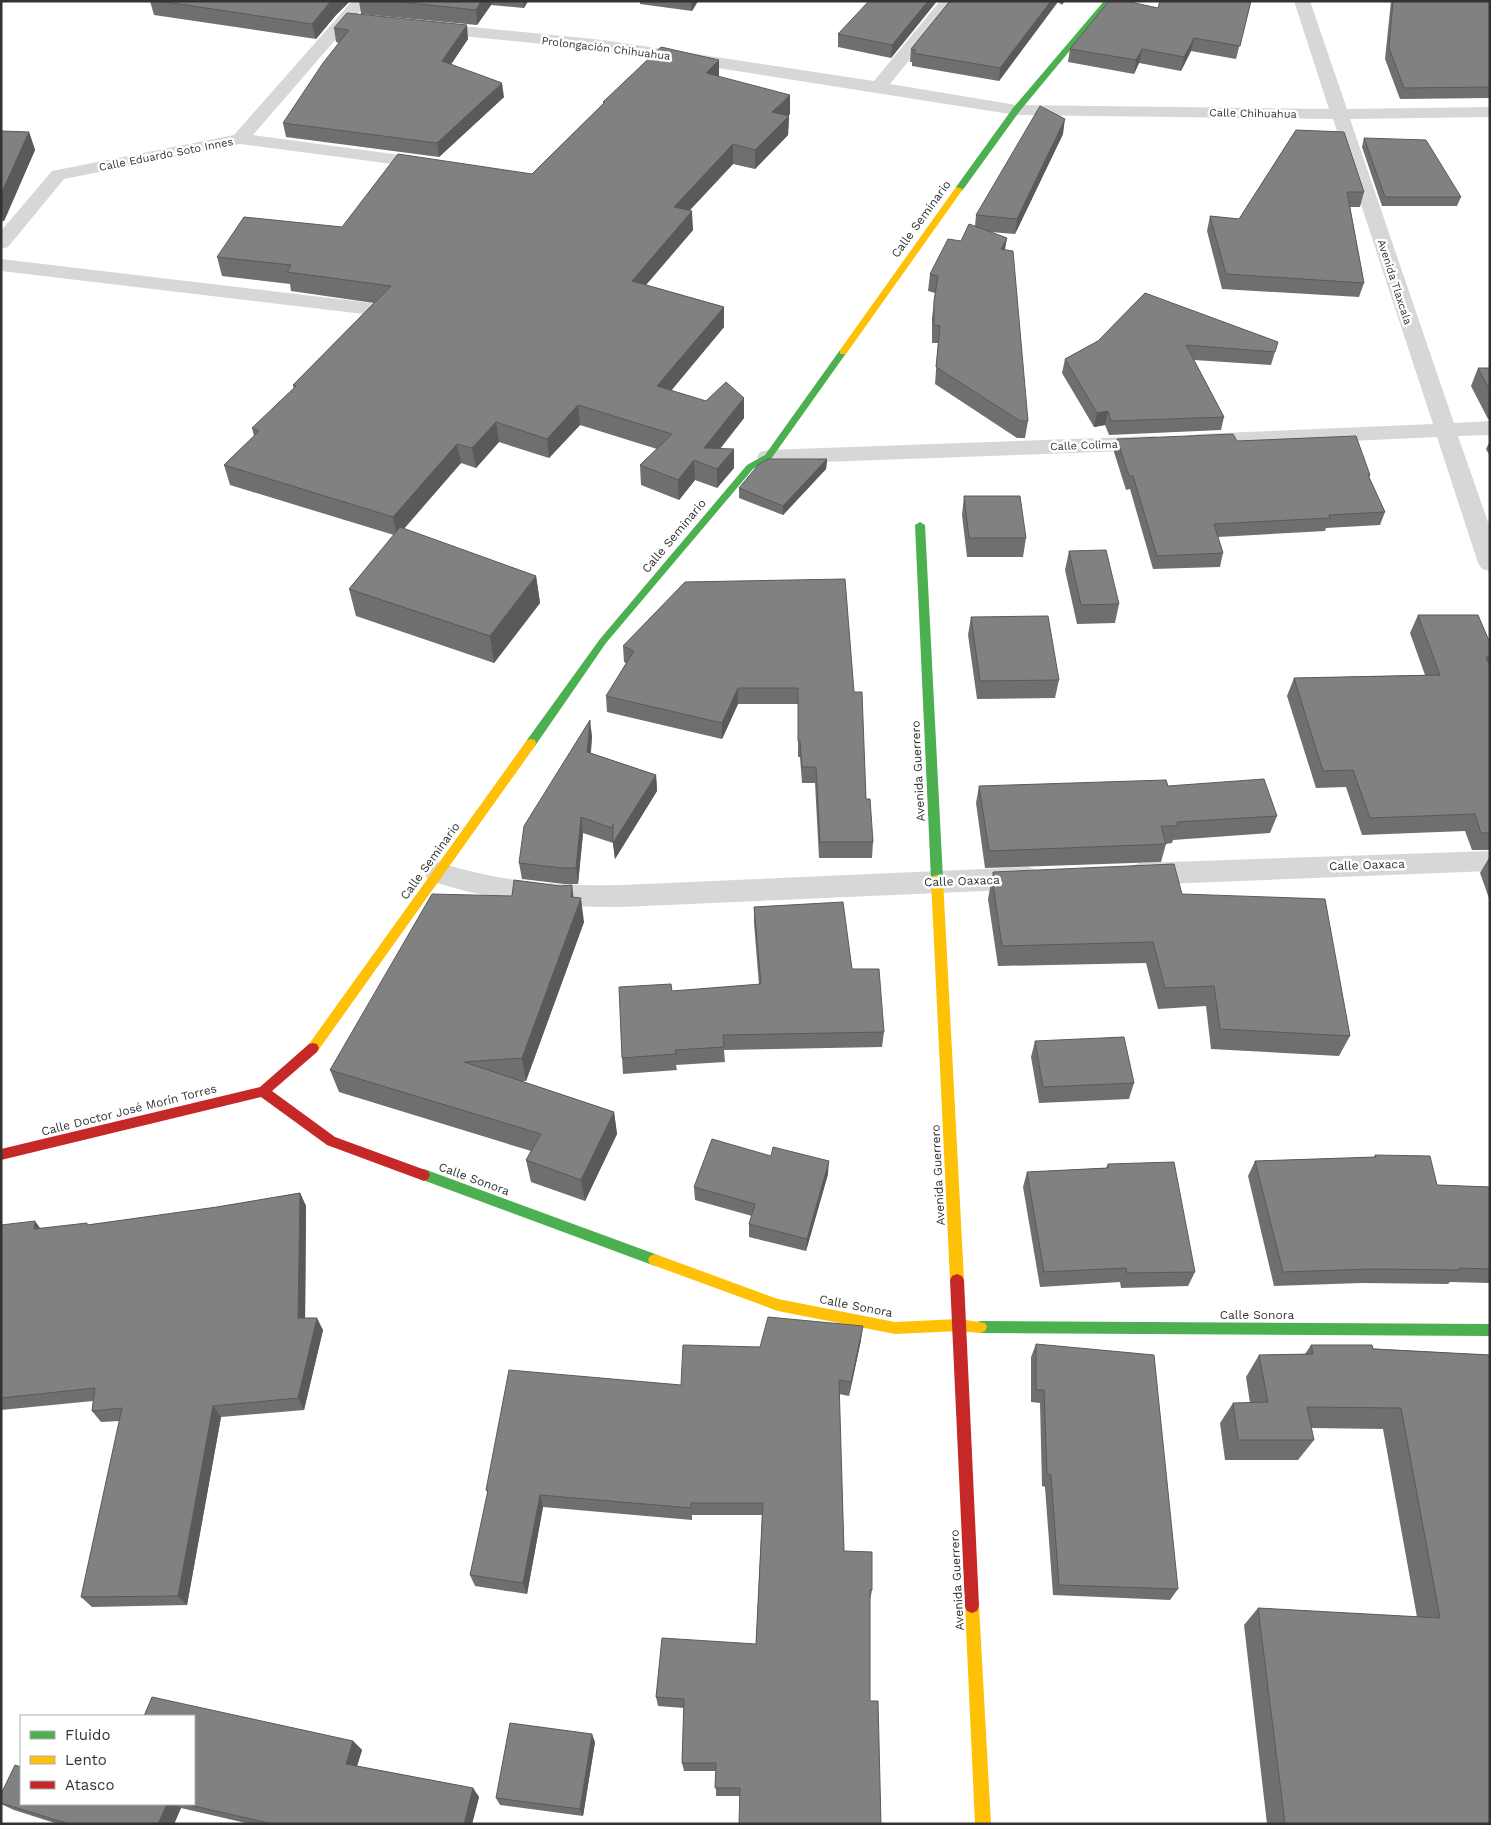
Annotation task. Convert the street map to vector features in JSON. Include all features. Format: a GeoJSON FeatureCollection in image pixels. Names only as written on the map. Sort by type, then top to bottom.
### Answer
{"type":"FeatureCollection","features":[{"type":"Feature","properties":{"kind":"street","name":"Calle Eduardo Soto Innes"},"geometry":{"type":"LineString","coordinates":[[1,243],[58,175],[240,139],[360,1]]}},
{"type":"Feature","properties":{"kind":"street"},"geometry":{"type":"LineString","coordinates":[[878,87],[949,1]]}},
{"type":"Feature","properties":{"kind":"street","name":"Calle Seminario"},"geometry":{"type":"LineString","coordinates":[[263,1091],[310,1052],[603,641],[750,467],[768,457],[1016,110],[1108,1]]}},
{"type":"Feature","properties":{"kind":"street","name":"Avenida Tlaxcala"},"geometry":{"type":"LineString","coordinates":[[1302,1],[1490,563]]}},
{"type":"Feature","properties":{"kind":"street"},"geometry":{"type":"LineString","coordinates":[[343,19],[362,21]]}},
{"type":"Feature","properties":{"kind":"street","name":"Prolongación Chihuahua"},"geometry":{"type":"LineString","coordinates":[[419,27],[603,45],[1016,110]]}},
{"type":"Feature","properties":{"kind":"street","name":"Calle Chihuahua"},"geometry":{"type":"LineString","coordinates":[[1016,110],[1340,114],[1490,112]]}},
{"type":"Feature","properties":{"kind":"street"},"geometry":{"type":"LineString","coordinates":[[240,139],[444,166]]}},
{"type":"Feature","properties":{"kind":"street"},"geometry":{"type":"LineString","coordinates":[[1,265],[372,309]]}},
{"type":"Feature","properties":{"kind":"street","name":"Calle Colima"},"geometry":{"type":"LineString","coordinates":[[768,457],[1155,443],[1490,428]]}},
{"type":"Feature","properties":{"kind":"street","name":"Avenida Guerrero"},"geometry":{"type":"LineString","coordinates":[[920,525],[983,1824]]}},
{"type":"Feature","properties":{"kind":"street","name":"Calle Oaxaca"},"geometry":{"type":"LineString","coordinates":[[1114,875],[1490,860]]}},
{"type":"Feature","properties":{"kind":"street","name":"Calle Oaxaca"},"geometry":{"type":"LineString","coordinates":[[438,873],[466,884],[564,897],[1055,877]]}},
{"type":"Feature","properties":{"kind":"street","name":"Calle Doctor José Morín Torres"},"geometry":{"type":"LineString","coordinates":[[1,1155],[263,1091]]}},
{"type":"Feature","properties":{"kind":"street","name":"Calle Sonora"},"geometry":{"type":"LineString","coordinates":[[263,1091],[331,1141],[778,1305],[895,1328],[959,1325],[1009,1328],[1490,1330]]}},
{"type":"Feature","properties":{"kind":"building"},"geometry":{"type":"Polygon","coordinates":[[[159,1],[331,1],[312,24],[159,1]]]}},
{"type":"Feature","properties":{"kind":"building"},"geometry":{"type":"Polygon","coordinates":[[[391,1],[481,1],[476,10],[391,1]]]}},
{"type":"Feature","properties":{"kind":"building"},"geometry":{"type":"Polygon","coordinates":[[[869,1],[928,1],[892,45],[838,34],[869,1]]]}},
{"type":"Feature","properties":{"kind":"building"},"geometry":{"type":"Polygon","coordinates":[[[950,1],[1051,1],[1000,68],[913,53],[916,50],[911,49],[950,1]]]}},
{"type":"Feature","properties":{"kind":"building"},"geometry":{"type":"Polygon","coordinates":[[[1109,1],[1126,1],[1158,8],[1160,1],[1251,1],[1240,46],[1194,38],[1184,57],[1142,49],[1136,60],[1070,49],[1109,1]]]}},
{"type":"Feature","properties":{"kind":"building"},"geometry":{"type":"Polygon","coordinates":[[[1393,1],[1489,1],[1490,87],[1404,88],[1389,48],[1393,1]]]}},
{"type":"Feature","properties":{"kind":"building"},"geometry":{"type":"Polygon","coordinates":[[[347,13],[467,25],[442,61],[502,83],[437,143],[283,123],[323,63],[349,30],[334,28],[347,13]]]}},
{"type":"Feature","properties":{"kind":"building"},"geometry":{"type":"Polygon","coordinates":[[[661,47],[719,60],[706,73],[790,95],[772,112],[789,116],[755,150],[733,144],[674,207],[692,211],[632,281],[724,307],[657,386],[706,401],[726,382],[744,398],[704,448],[734,449],[717,469],[694,460],[678,480],[640,465],[672,434],[578,405],[547,439],[496,422],[472,448],[457,444],[393,517],[224,465],[259,431],[252,428],[296,386],[293,385],[391,286],[287,272],[291,265],[217,257],[244,217],[342,227],[398,154],[532,174],[661,47]]]}},
{"type":"Feature","properties":{"kind":"building"},"geometry":{"type":"Polygon","coordinates":[[[1040,106],[1065,119],[1017,219],[976,215],[1040,106]]]}},
{"type":"Feature","properties":{"kind":"building"},"geometry":{"type":"Polygon","coordinates":[[[1296,130],[1344,132],[1364,192],[1347,192],[1364,283],[1226,274],[1210,216],[1239,219],[1296,130]]]}},
{"type":"Feature","properties":{"kind":"building"},"geometry":{"type":"Polygon","coordinates":[[[1,131],[29,132],[1,194],[1,131]]]}},
{"type":"Feature","properties":{"kind":"building"},"geometry":{"type":"Polygon","coordinates":[[[1364,138],[1426,140],[1461,197],[1385,197],[1364,138]]]}},
{"type":"Feature","properties":{"kind":"building"},"geometry":{"type":"Polygon","coordinates":[[[969,224],[1007,238],[1001,249],[1013,251],[1028,421],[1020,421],[936,367],[940,326],[934,325],[934,301],[938,276],[930,274],[948,239],[961,241],[969,224]]]}},
{"type":"Feature","properties":{"kind":"building"},"geometry":{"type":"Polygon","coordinates":[[[1145,293],[1278,342],[1275,352],[1186,345],[1224,417],[1111,421],[1108,411],[1097,413],[1065,359],[1098,341],[1145,293]]]}},
{"type":"Feature","properties":{"kind":"building"},"geometry":{"type":"Polygon","coordinates":[[[1478,368],[1490,368],[1490,391],[1478,368]]]}},
{"type":"Feature","properties":{"kind":"building"},"geometry":{"type":"Polygon","coordinates":[[[1233,434],[1237,441],[1356,436],[1370,475],[1368,475],[1385,512],[1329,515],[1330,518],[1214,524],[1223,553],[1157,556],[1133,476],[1129,476],[1117,439],[1233,434]]]}},
{"type":"Feature","properties":{"kind":"building"},"geometry":{"type":"Polygon","coordinates":[[[768,459],[827,459],[783,506],[739,488],[759,464],[768,459]]]}},
{"type":"Feature","properties":{"kind":"building"},"geometry":{"type":"Polygon","coordinates":[[[964,496],[1020,496],[1026,538],[969,538],[964,496]]]}},
{"type":"Feature","properties":{"kind":"building"},"geometry":{"type":"Polygon","coordinates":[[[400,527],[536,576],[490,636],[349,589],[400,527]]]}},
{"type":"Feature","properties":{"kind":"building"},"geometry":{"type":"Polygon","coordinates":[[[1106,550],[1119,604],[1081,605],[1069,551],[1106,550]]]}},
{"type":"Feature","properties":{"kind":"building"},"geometry":{"type":"Polygon","coordinates":[[[845,579],[854,692],[862,692],[866,799],[870,799],[873,842],[820,842],[816,767],[802,767],[800,741],[798,741],[798,688],[738,688],[722,723],[606,696],[634,651],[623,646],[685,582],[845,579]]]}},
{"type":"Feature","properties":{"kind":"building"},"geometry":{"type":"Polygon","coordinates":[[[1418,615],[1478,615],[1490,643],[1490,657],[1486,657],[1490,667],[1490,833],[1481,833],[1475,814],[1370,818],[1353,770],[1323,771],[1294,678],[1440,675],[1418,615]]]}},
{"type":"Feature","properties":{"kind":"building"},"geometry":{"type":"Polygon","coordinates":[[[1048,616],[1059,680],[980,681],[971,617],[1048,616]]]}},
{"type":"Feature","properties":{"kind":"building"},"geometry":{"type":"Polygon","coordinates":[[[590,720],[587,752],[656,775],[613,843],[613,824],[612,828],[581,817],[576,868],[519,863],[524,826],[590,720]]]}},
{"type":"Feature","properties":{"kind":"building"},"geometry":{"type":"Polygon","coordinates":[[[1264,779],[1277,816],[1177,822],[1178,826],[1161,826],[1166,844],[989,851],[979,786],[1166,780],[1168,786],[1264,779]]]}},
{"type":"Feature","properties":{"kind":"building"},"geometry":{"type":"Polygon","coordinates":[[[1174,864],[1182,894],[1325,899],[1350,1036],[1220,1029],[1214,986],[1165,988],[1153,942],[1002,946],[992,877],[994,877],[993,872],[1174,864]]]}},
{"type":"Feature","properties":{"kind":"building"},"geometry":{"type":"Polygon","coordinates":[[[514,880],[560,886],[572,885],[571,897],[581,898],[522,1058],[464,1062],[614,1112],[581,1180],[526,1160],[541,1134],[330,1070],[432,894],[512,896],[514,880]]]}},
{"type":"Feature","properties":{"kind":"building"},"geometry":{"type":"Polygon","coordinates":[[[843,902],[852,969],[879,969],[884,1032],[723,1035],[724,1047],[675,1050],[676,1054],[622,1058],[619,987],[671,984],[672,991],[761,984],[754,907],[843,902]]]}},
{"type":"Feature","properties":{"kind":"building"},"geometry":{"type":"Polygon","coordinates":[[[1124,1037],[1134,1083],[1043,1087],[1035,1041],[1124,1037]]]}},
{"type":"Feature","properties":{"kind":"building"},"geometry":{"type":"Polygon","coordinates":[[[712,1139],[771,1156],[773,1147],[829,1161],[807,1239],[749,1224],[755,1204],[694,1187],[712,1139]]]}},
{"type":"Feature","properties":{"kind":"building"},"geometry":{"type":"Polygon","coordinates":[[[1375,1155],[1430,1156],[1437,1185],[1490,1187],[1490,1269],[1372,1269],[1283,1272],[1255,1161],[1376,1157],[1375,1155]]]}},
{"type":"Feature","properties":{"kind":"building"},"geometry":{"type":"Polygon","coordinates":[[[1174,1162],[1195,1272],[1127,1273],[1126,1268],[1044,1272],[1027,1172],[1108,1168],[1108,1164],[1174,1162]]]}},
{"type":"Feature","properties":{"kind":"building"},"geometry":{"type":"Polygon","coordinates":[[[300,1193],[298,1318],[317,1318],[298,1398],[213,1406],[178,1596],[81,1597],[122,1408],[92,1411],[95,1388],[1,1398],[1,1225],[35,1221],[34,1229],[87,1223],[87,1225],[217,1207],[300,1193]]]}},
{"type":"Feature","properties":{"kind":"building"},"geometry":{"type":"Polygon","coordinates":[[[768,1317],[863,1326],[851,1382],[839,1380],[844,1551],[872,1552],[870,1701],[878,1701],[881,1824],[739,1824],[740,1788],[715,1788],[716,1763],[682,1763],[684,1699],[656,1697],[662,1638],[756,1644],[763,1503],[691,1503],[691,1508],[540,1495],[523,1583],[470,1575],[488,1490],[486,1490],[509,1370],[681,1385],[683,1345],[760,1347],[768,1317]]]}},
{"type":"Feature","properties":{"kind":"building"},"geometry":{"type":"Polygon","coordinates":[[[1036,1344],[1154,1355],[1178,1589],[1059,1585],[1051,1475],[1047,1474],[1044,1390],[1036,1390],[1036,1344]]]}},
{"type":"Feature","properties":{"kind":"building"},"geometry":{"type":"Polygon","coordinates":[[[1311,1345],[1372,1345],[1373,1349],[1490,1355],[1490,1824],[1285,1824],[1258,1608],[1440,1618],[1401,1408],[1307,1407],[1314,1440],[1238,1440],[1233,1403],[1268,1402],[1259,1355],[1313,1354],[1311,1345]]]}},
{"type":"Feature","properties":{"kind":"building"},"geometry":{"type":"Polygon","coordinates":[[[152,1697],[353,1741],[346,1764],[473,1788],[464,1824],[273,1824],[189,1805],[195,1805],[195,1715],[144,1715],[152,1697]]]}},
{"type":"Feature","properties":{"kind":"building"},"geometry":{"type":"Polygon","coordinates":[[[510,1723],[592,1734],[580,1809],[496,1798],[510,1723]]]}},
{"type":"Feature","properties":{"kind":"building"},"geometry":{"type":"Polygon","coordinates":[[[15,1765],[20,1767],[20,1805],[167,1805],[158,1824],[69,1824],[1,1803],[1,1794],[15,1765]]]}},
{"type":"Feature","properties":{"kind":"traffic: fast"},"geometry":{"type":"LineString","coordinates":[[959,189],[1016,110],[1108,1]]}},
{"type":"Feature","properties":{"kind":"traffic: fast"},"geometry":{"type":"LineString","coordinates":[[531,743],[603,641],[750,467],[768,457],[843,352]]}},
{"type":"Feature","properties":{"kind":"traffic: fast"},"geometry":{"type":"LineString","coordinates":[[920,525],[937,879]]}},
{"type":"Feature","properties":{"kind":"traffic: fast"},"geometry":{"type":"LineString","coordinates":[[424,1175],[655,1260]]}},
{"type":"Feature","properties":{"kind":"traffic: fast"},"geometry":{"type":"LineString","coordinates":[[980,1327],[1490,1330]]}},
{"type":"Feature","properties":{"kind":"traffic: slow"},"geometry":{"type":"LineString","coordinates":[[843,352],[959,189]]}},
{"type":"Feature","properties":{"kind":"traffic: slow"},"geometry":{"type":"LineString","coordinates":[[313,1048],[531,743]]}},
{"type":"Feature","properties":{"kind":"traffic: slow"},"geometry":{"type":"LineString","coordinates":[[937,879],[957,1280]]}},
{"type":"Feature","properties":{"kind":"traffic: slow"},"geometry":{"type":"LineString","coordinates":[[655,1260],[778,1305],[895,1328],[959,1325],[980,1327]]}},
{"type":"Feature","properties":{"kind":"traffic: slow"},"geometry":{"type":"LineString","coordinates":[[972,1606],[983,1824]]}},
{"type":"Feature","properties":{"kind":"traffic: jam"},"geometry":{"type":"LineString","coordinates":[[1,1155],[263,1091],[313,1048]]}},
{"type":"Feature","properties":{"kind":"traffic: jam"},"geometry":{"type":"LineString","coordinates":[[263,1091],[331,1141],[424,1175]]}},
{"type":"Feature","properties":{"kind":"traffic: jam"},"geometry":{"type":"LineString","coordinates":[[957,1280],[972,1606]]}}]}
